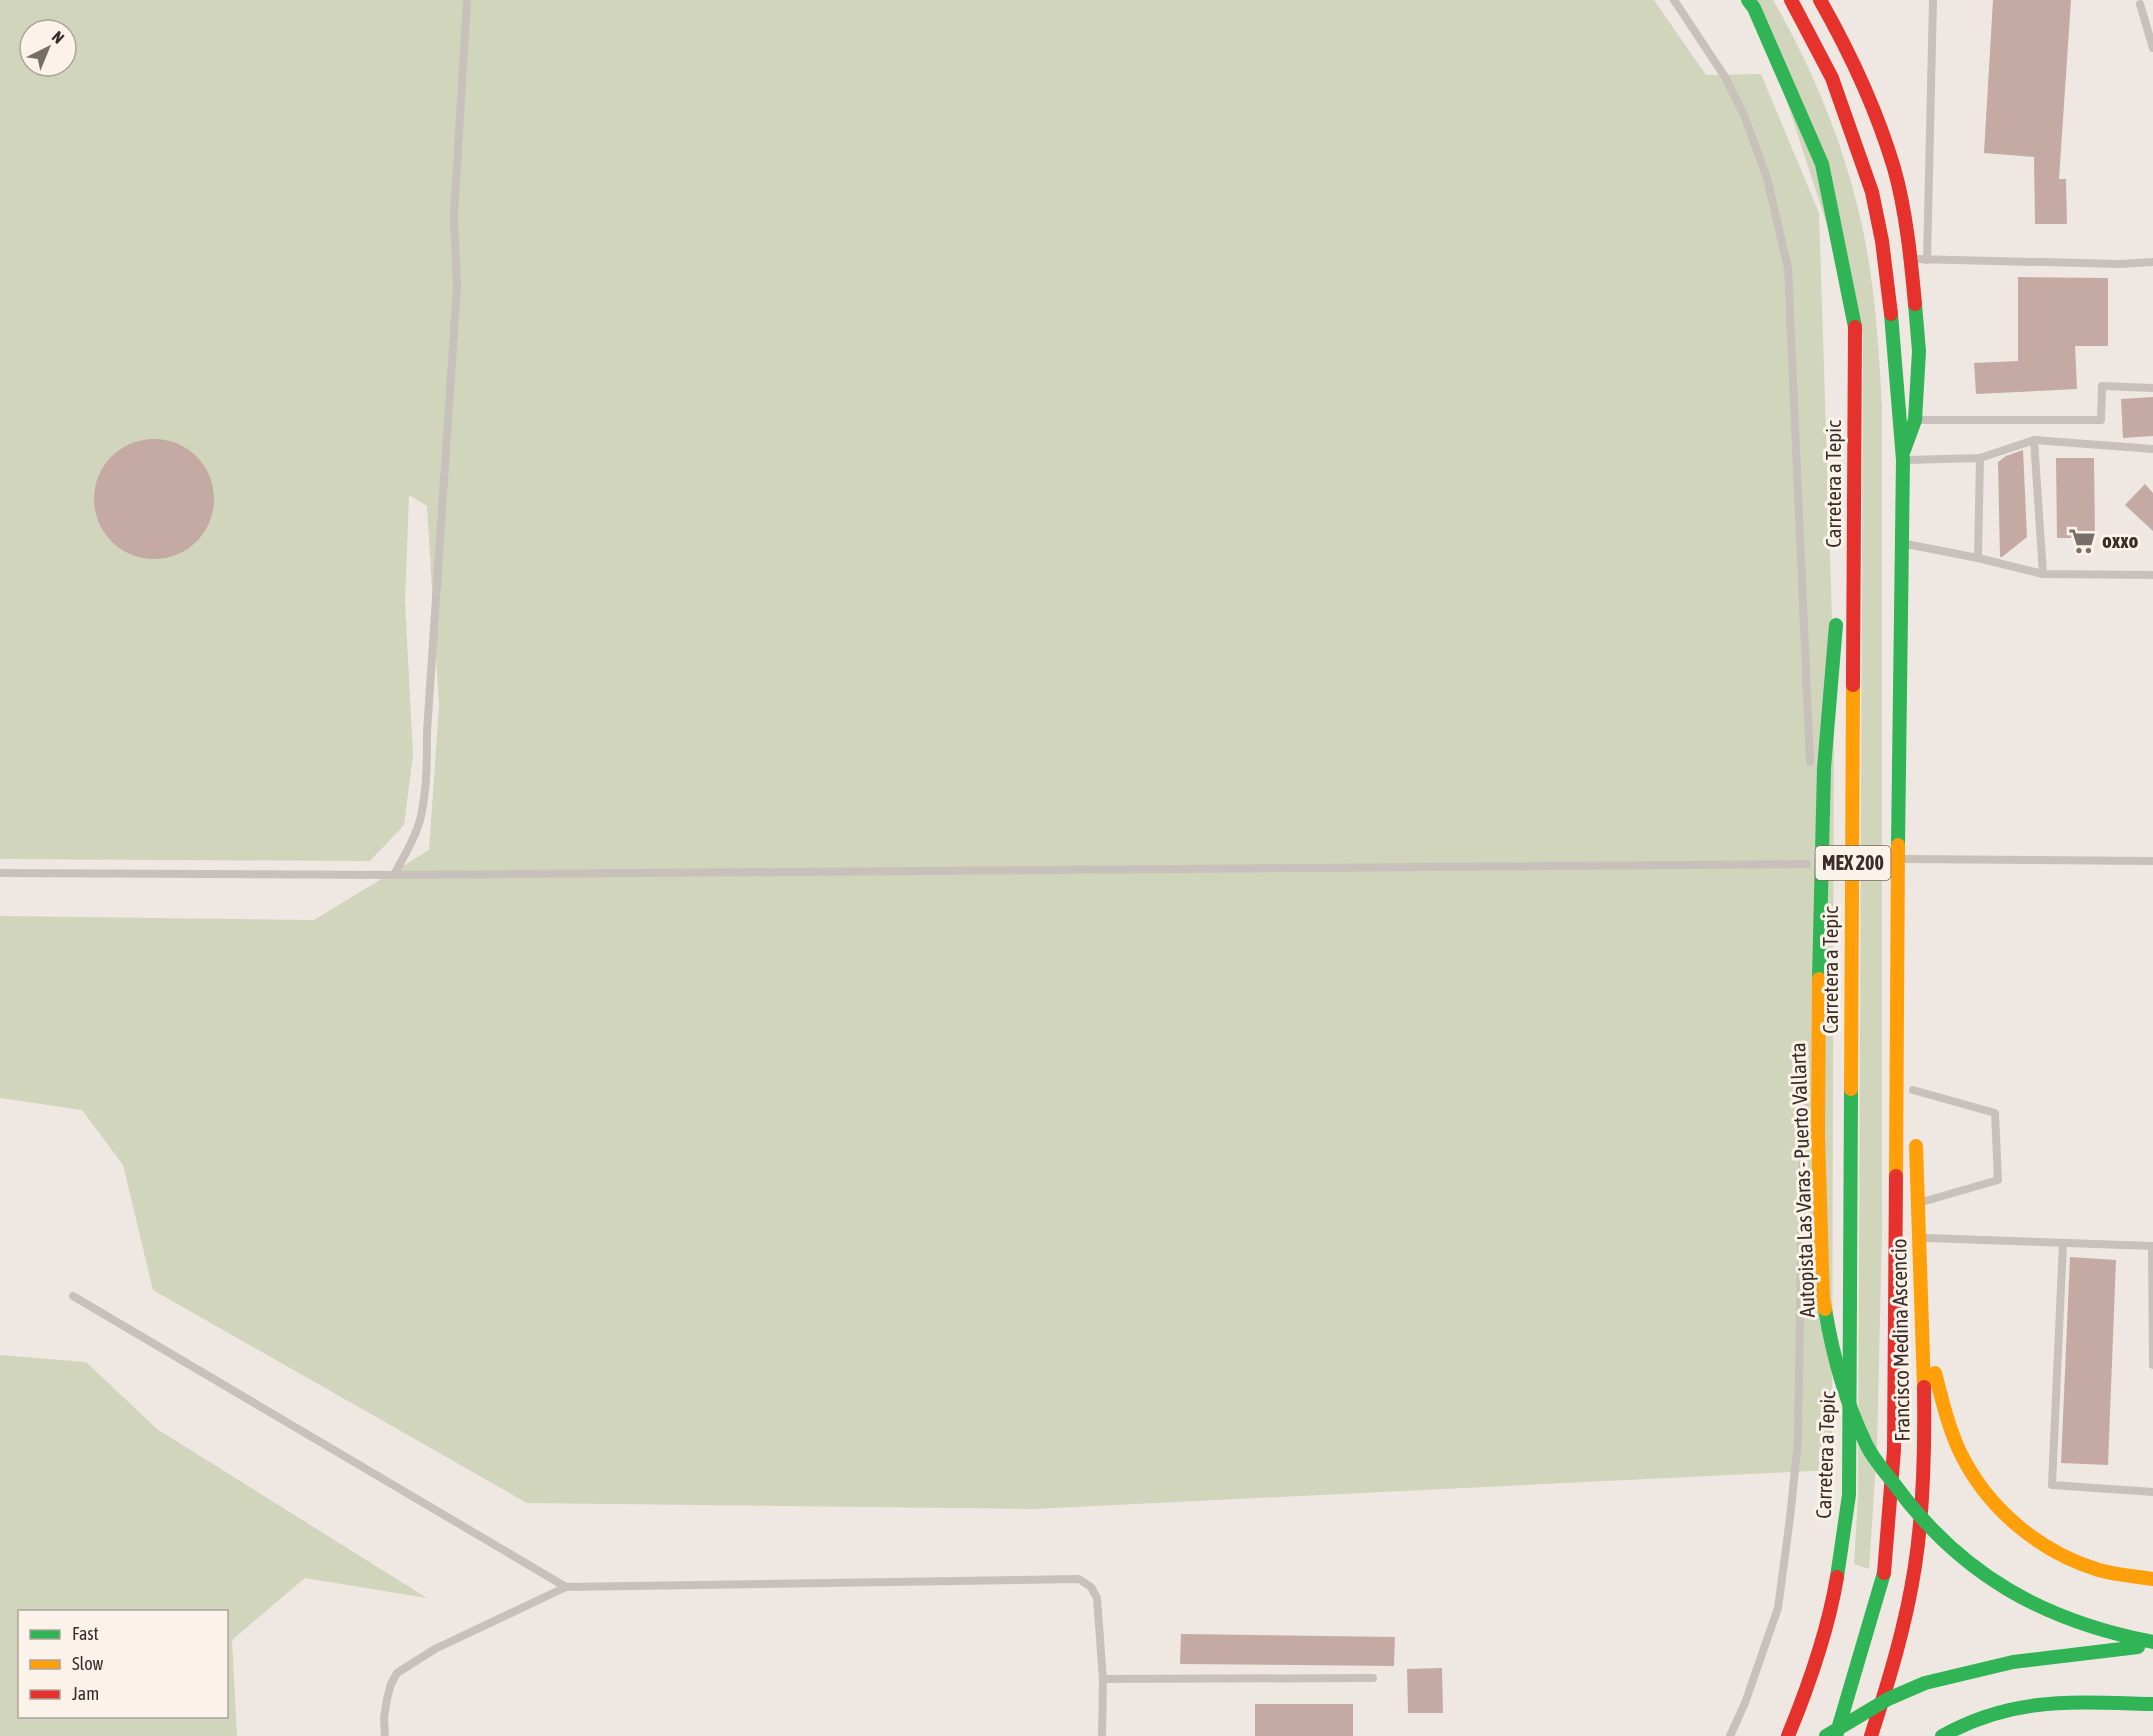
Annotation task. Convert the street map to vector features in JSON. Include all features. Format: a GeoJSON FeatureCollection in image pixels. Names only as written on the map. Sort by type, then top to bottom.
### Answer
{"type":"FeatureCollection","features":[{"type":"Feature","properties":{"kind":"main road","name":"Carretera a Tepic"},"geometry":{"type":"LineString","coordinates":[[1748,0],[1754,8],[1822,164],[1856,326],[1849,1495],[1834,1594],[1808,1687],[1788,1736]]}},
{"type":"Feature","properties":{"kind":"main road","name":"MEX 200"},"geometry":{"type":"LineString","coordinates":[[1791,0],[1832,78],[1897,258],[1895,350],[1908,420],[1903,456],[1894,1450],[1884,1578],[1836,1736]]}},
{"type":"Feature","properties":{"kind":"main road"},"geometry":{"type":"LineString","coordinates":[[1820,0],[1846,47],[1894,169],[1897,258],[1919,351],[1908,420]]}},
{"type":"Feature","properties":{"kind":"main road"},"geometry":{"type":"LineString","coordinates":[[1840,588],[1855,436]]}},
{"type":"Feature","properties":{"kind":"main road","name":"Autopista Las Varas - Puerto Vallarta"},"geometry":{"type":"LineString","coordinates":[[1838,612],[1825,758],[1819,978],[1818,1137],[1823,1298],[1832,1350],[1846,1400],[1868,1447],[1906,1500],[1946,1545],[1991,1581],[2051,1613],[2116,1635],[2153,1644]]}},
{"type":"Feature","properties":{"kind":"main road"},"geometry":{"type":"LineString","coordinates":[[1897,937],[1913,1084]]}},
{"type":"Feature","properties":{"kind":"main road","name":"Francisco Medina Ascencio"},"geometry":{"type":"LineString","coordinates":[[1871,1736],[1896,1658],[1915,1567],[1925,1469],[1924,1373],[1915,1136]]}},
{"type":"Feature","properties":{"kind":"main road"},"geometry":{"type":"LineString","coordinates":[[1920,1288],[1933,1366],[1946,1413],[1960,1452],[1978,1484],[2016,1523],[2072,1561],[2100,1571],[2153,1579]]}},
{"type":"Feature","properties":{"kind":"main road","name":"Autopista Las Varas - Puerto Vallarta"},"geometry":{"type":"LineString","coordinates":[[1826,1736],[1862,1713],[1911,1688],[1963,1672],[2066,1653],[2153,1644]]}},
{"type":"Feature","properties":{"kind":"main road"},"geometry":{"type":"LineString","coordinates":[[1942,1736],[1991,1713],[2021,1706],[2061,1702],[2153,1704]]}},
{"type":"Feature","properties":{"kind":"lane"},"geometry":{"type":"LineString","coordinates":[[394,876],[411,843],[421,816],[427,771],[427,732],[457,287],[454,214],[467,0]]}},
{"type":"Feature","properties":{"kind":"lane"},"geometry":{"type":"LineString","coordinates":[[1674,0],[1725,77],[1744,115],[1767,178],[1788,268],[1810,767]]}},
{"type":"Feature","properties":{"kind":"lane"},"geometry":{"type":"LineString","coordinates":[[1927,260],[1933,0]]}},
{"type":"Feature","properties":{"kind":"lane"},"geometry":{"type":"LineString","coordinates":[[2140,4],[2153,48]]}},
{"type":"Feature","properties":{"kind":"lane"},"geometry":{"type":"LineString","coordinates":[[1897,258],[2120,264],[2153,262]]}},
{"type":"Feature","properties":{"kind":"lane"},"geometry":{"type":"LineString","coordinates":[[1908,420],[2101,420],[2102,387],[2153,388]]}},
{"type":"Feature","properties":{"kind":"lane"},"geometry":{"type":"LineString","coordinates":[[1903,456],[1980,458],[2034,440],[2153,449]]}},
{"type":"Feature","properties":{"kind":"lane"},"geometry":{"type":"LineString","coordinates":[[2034,440],[2043,574]]}},
{"type":"Feature","properties":{"kind":"lane"},"geometry":{"type":"LineString","coordinates":[[1978,558],[1980,458]]}},
{"type":"Feature","properties":{"kind":"lane"},"geometry":{"type":"LineString","coordinates":[[1902,543],[2043,574],[2153,575]]}},
{"type":"Feature","properties":{"kind":"lane"},"geometry":{"type":"LineString","coordinates":[[1807,853],[1807,876]]}},
{"type":"Feature","properties":{"kind":"lane"},"geometry":{"type":"LineString","coordinates":[[1898,859],[2153,861]]}},
{"type":"Feature","properties":{"kind":"lane"},"geometry":{"type":"LineString","coordinates":[[0,873],[394,876],[1807,864]]}},
{"type":"Feature","properties":{"kind":"lane"},"geometry":{"type":"LineString","coordinates":[[1730,1736],[1745,1703],[1778,1608],[1791,1507],[1798,1441],[1804,1062]]}},
{"type":"Feature","properties":{"kind":"lane"},"geometry":{"type":"LineString","coordinates":[[1913,1084],[1995,1113],[1998,1180],[1918,1204]]}},
{"type":"Feature","properties":{"kind":"lane"},"geometry":{"type":"LineString","coordinates":[[1919,1237],[2152,1246],[2153,1365]]}},
{"type":"Feature","properties":{"kind":"lane"},"geometry":{"type":"LineString","coordinates":[[2063,1243],[2052,1485],[2153,1492]]}},
{"type":"Feature","properties":{"kind":"lane"},"geometry":{"type":"LineString","coordinates":[[72,1296],[566,1587]]}},
{"type":"Feature","properties":{"kind":"lane"},"geometry":{"type":"LineString","coordinates":[[384,1736],[387,1699],[391,1684],[398,1673],[435,1649],[566,1587],[1078,1579],[1091,1587],[1097,1598],[1103,1679],[1102,1736]]}},
{"type":"Feature","properties":{"kind":"lane"},"geometry":{"type":"LineString","coordinates":[[1103,1679],[1373,1678]]}},
{"type":"Feature","properties":{"kind":"green space"},"geometry":{"type":"Polygon","coordinates":[[[0,0],[1654,0],[1706,75],[1761,74],[1819,213],[1834,681],[1832,1470],[1034,1509],[527,1503],[153,1290],[123,1165],[82,1110],[0,1098],[0,916],[314,920],[429,850],[439,706],[427,506],[409,495],[405,601],[413,755],[404,825],[370,861],[0,859],[0,0]]]}},
{"type":"Feature","properties":{"kind":"green space"},"geometry":{"type":"Polygon","coordinates":[[[1754,0],[1773,0],[1804,59],[1831,121],[1852,186],[1867,251],[1878,347],[1882,405],[1882,1231],[1877,1448],[1869,1569],[1854,1564],[1858,1496],[1863,336],[1754,0]]]}},
{"type":"Feature","properties":{"kind":"green space"},"geometry":{"type":"Polygon","coordinates":[[[0,1355],[86,1362],[157,1429],[427,1598],[305,1578],[232,1640],[237,1736],[0,1736],[0,1355]]]}},
{"type":"Feature","properties":{"kind":"building"},"geometry":{"type":"Polygon","coordinates":[[[1993,0],[2071,0],[2059,179],[2066,179],[2067,224],[2035,224],[2034,157],[1984,153],[1993,0]]]}},
{"type":"Feature","properties":{"kind":"building"},"geometry":{"type":"Polygon","coordinates":[[[2018,277],[2108,278],[2108,346],[2075,346],[2077,389],[1976,394],[1974,363],[2018,361],[2018,277]]]}},
{"type":"Feature","properties":{"kind":"building"},"geometry":{"type":"Polygon","coordinates":[[[2153,397],[2153,436],[2123,438],[2121,399],[2153,397]]]}},
{"type":"Feature","properties":{"kind":"building"},"geometry":{"type":"Polygon","coordinates":[[[154,439],[177,443],[197,456],[210,476],[214,499],[210,522],[197,542],[177,555],[154,559],[131,555],[111,542],[98,522],[94,499],[98,476],[111,456],[131,443],[154,439]]]}},
{"type":"Feature","properties":{"kind":"building"},"geometry":{"type":"Polygon","coordinates":[[[2023,450],[2027,537],[2000,557],[1998,462],[2006,456],[2023,450]]]}},
{"type":"Feature","properties":{"kind":"building"},"geometry":{"type":"Polygon","coordinates":[[[2056,458],[2094,458],[2095,538],[2057,538],[2056,458]]]}},
{"type":"Feature","properties":{"kind":"building"},"geometry":{"type":"Polygon","coordinates":[[[2145,484],[2153,493],[2153,531],[2125,505],[2145,484]]]}},
{"type":"Feature","properties":{"kind":"building"},"geometry":{"type":"Polygon","coordinates":[[[2070,1257],[2116,1260],[2108,1465],[2061,1463],[2070,1257]]]}},
{"type":"Feature","properties":{"kind":"building"},"geometry":{"type":"Polygon","coordinates":[[[1181,1634],[1395,1637],[1394,1666],[1180,1664],[1181,1634]]]}},
{"type":"Feature","properties":{"kind":"building"},"geometry":{"type":"Polygon","coordinates":[[[1442,1668],[1443,1713],[1408,1713],[1407,1669],[1442,1668]]]}},
{"type":"Feature","properties":{"kind":"building"},"geometry":{"type":"Polygon","coordinates":[[[1255,1704],[1353,1704],[1353,1736],[1255,1736],[1255,1704]]]}},
{"type":"Feature","properties":{"kind":"traffic: fast"},"geometry":{"type":"LineString","coordinates":[[1748,0],[1754,8],[1822,164],[1855,327]]}},
{"type":"Feature","properties":{"kind":"traffic: fast"},"geometry":{"type":"LineString","coordinates":[[1904,450],[1915,420],[1919,351],[1915,304]]}},
{"type":"Feature","properties":{"kind":"traffic: fast"},"geometry":{"type":"LineString","coordinates":[[1891,314],[1903,460],[1898,845]]}},
{"type":"Feature","properties":{"kind":"traffic: fast"},"geometry":{"type":"LineString","coordinates":[[1819,979],[1824,768],[1836,625]]}},
{"type":"Feature","properties":{"kind":"traffic: fast"},"geometry":{"type":"LineString","coordinates":[[1837,1577],[1849,1495],[1851,1089]]}},
{"type":"Feature","properties":{"kind":"traffic: fast"},"geometry":{"type":"LineString","coordinates":[[1825,1309],[1841,1378],[1852,1412],[1869,1450],[1921,1517],[1948,1545],[1977,1569],[2041,1607],[2113,1633],[2153,1642]]}},
{"type":"Feature","properties":{"kind":"traffic: fast"},"geometry":{"type":"LineString","coordinates":[[1836,1736],[1884,1573]]}},
{"type":"Feature","properties":{"kind":"traffic: fast"},"geometry":{"type":"LineString","coordinates":[[1826,1736],[1888,1699],[1925,1683],[2013,1662],[2138,1647]]}},
{"type":"Feature","properties":{"kind":"traffic: fast"},"geometry":{"type":"LineString","coordinates":[[1942,1736],[1968,1723],[1994,1714],[2045,1704],[2153,1704]]}},
{"type":"Feature","properties":{"kind":"traffic: slow"},"geometry":{"type":"LineString","coordinates":[[1851,1089],[1853,685]]}},
{"type":"Feature","properties":{"kind":"traffic: slow"},"geometry":{"type":"LineString","coordinates":[[1896,1176],[1898,845]]}},
{"type":"Feature","properties":{"kind":"traffic: slow"},"geometry":{"type":"LineString","coordinates":[[1819,979],[1818,1137],[1825,1309]]}},
{"type":"Feature","properties":{"kind":"traffic: slow"},"geometry":{"type":"LineString","coordinates":[[1916,1146],[1924,1387]]}},
{"type":"Feature","properties":{"kind":"traffic: slow"},"geometry":{"type":"LineString","coordinates":[[1935,1373],[1960,1452],[1985,1492],[2000,1509],[2036,1540],[2077,1562],[2105,1572],[2153,1579]]}},
{"type":"Feature","properties":{"kind":"traffic: jam"},"geometry":{"type":"LineString","coordinates":[[1791,0],[1832,78],[1872,192],[1882,241],[1891,314]]}},
{"type":"Feature","properties":{"kind":"traffic: jam"},"geometry":{"type":"LineString","coordinates":[[1820,0],[1861,82],[1894,168],[1905,218],[1915,304]]}},
{"type":"Feature","properties":{"kind":"traffic: jam"},"geometry":{"type":"LineString","coordinates":[[1853,685],[1855,327]]}},
{"type":"Feature","properties":{"kind":"traffic: jam"},"geometry":{"type":"LineString","coordinates":[[1884,1573],[1894,1450],[1896,1176]]}},
{"type":"Feature","properties":{"kind":"traffic: jam"},"geometry":{"type":"LineString","coordinates":[[1871,1736],[1902,1631],[1915,1566],[1923,1477],[1924,1387]]}},
{"type":"Feature","properties":{"kind":"traffic: jam"},"geometry":{"type":"LineString","coordinates":[[1788,1736],[1817,1658],[1837,1577]]}},
{"type":"Feature","properties":{"kind":"place","name":"oxxo"},"geometry":{"type":"Point","coordinates":[2082,541]}}]}
